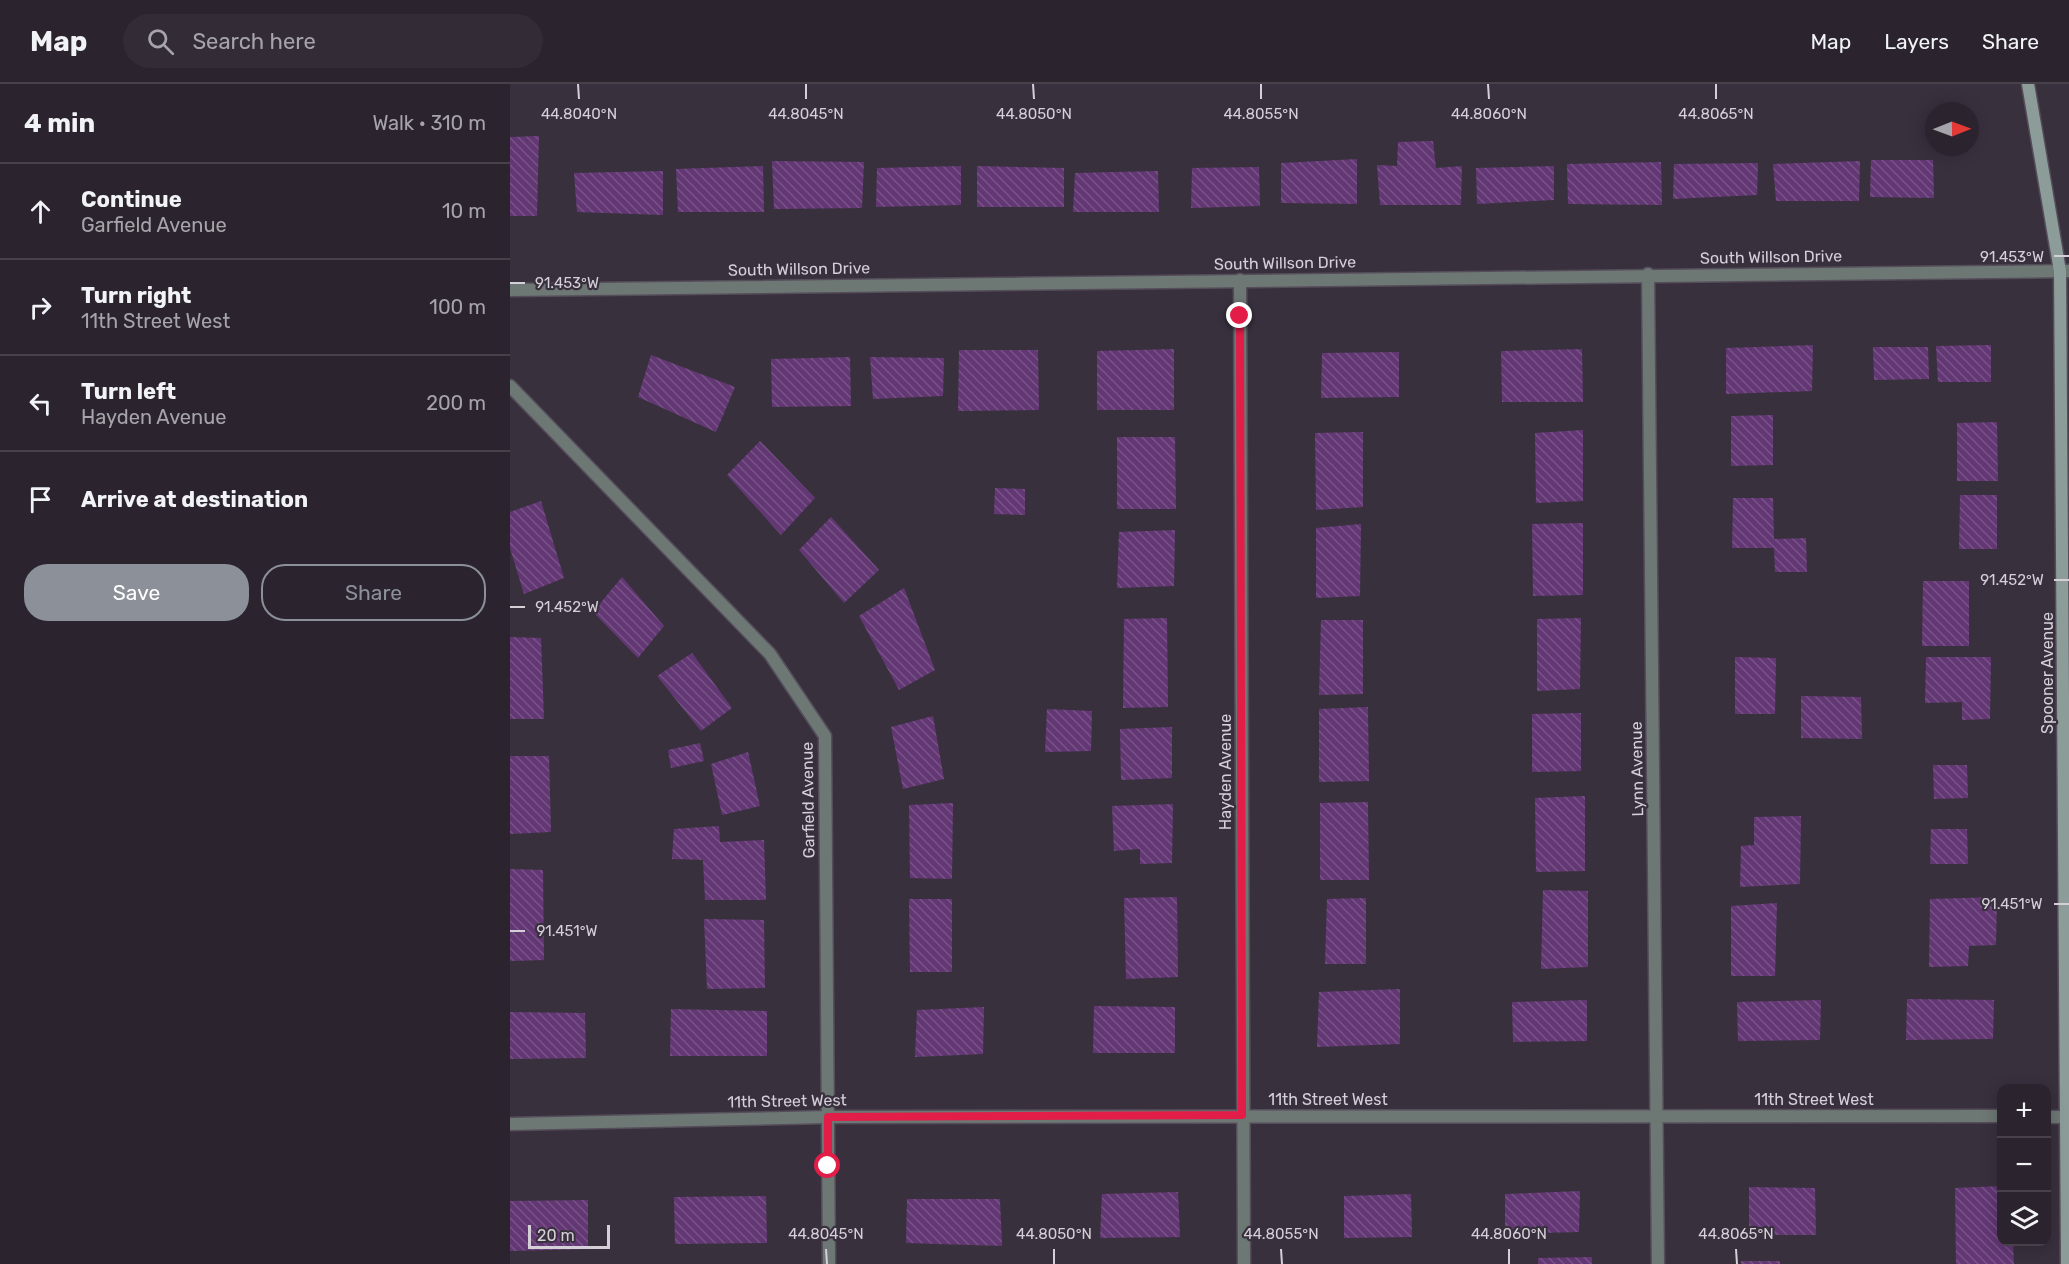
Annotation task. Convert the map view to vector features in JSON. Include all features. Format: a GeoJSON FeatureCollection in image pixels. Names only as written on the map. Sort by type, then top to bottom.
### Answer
{"type":"FeatureCollection","features":[{"type":"Feature","properties":{"kind":"street","name":"Spooner Avenue"},"geometry":{"type":"LineString","coordinates":[[2028,84],[2065,271],[2067,1264]]}},
{"type":"Feature","properties":{"kind":"street","name":"South Willson Drive"},"geometry":{"type":"LineString","coordinates":[[510,290],[1648,274],[2065,271]]}},
{"type":"Feature","properties":{"kind":"street","name":"Lynn Avenue"},"geometry":{"type":"LineString","coordinates":[[1648,274],[1658,1264]]}},
{"type":"Feature","properties":{"kind":"street","name":"Hayden Avenue"},"geometry":{"type":"LineString","coordinates":[[1240,280],[1244,1264]]}},
{"type":"Feature","properties":{"kind":"street","name":"Garfield Avenue"},"geometry":{"type":"LineString","coordinates":[[510,386],[770,654],[825,736],[829,1264]]}},
{"type":"Feature","properties":{"kind":"street","name":"11th Street West"},"geometry":{"type":"LineString","coordinates":[[510,1124],[828,1117],[1997,1116]]}},
{"type":"Feature","properties":{"kind":"street"},"geometry":{"type":"LineString","coordinates":[[2051,1117],[2067,1117]]}},
{"type":"Feature","properties":{"kind":"building"},"geometry":{"type":"Polygon","coordinates":[[[539,136],[537,216],[510,216],[510,137],[539,136]]]}},
{"type":"Feature","properties":{"kind":"building"},"geometry":{"type":"Polygon","coordinates":[[[1433,141],[1436,168],[1462,166],[1461,205],[1380,205],[1377,165],[1397,166],[1398,142],[1433,141]]]}},
{"type":"Feature","properties":{"kind":"building"},"geometry":{"type":"Polygon","coordinates":[[[1357,159],[1357,204],[1281,203],[1281,163],[1357,159]]]}},
{"type":"Feature","properties":{"kind":"building"},"geometry":{"type":"Polygon","coordinates":[[[1871,160],[1933,160],[1934,198],[1870,197],[1871,160]]]}},
{"type":"Feature","properties":{"kind":"building"},"geometry":{"type":"Polygon","coordinates":[[[772,161],[864,162],[862,208],[774,209],[772,161]]]}},
{"type":"Feature","properties":{"kind":"building"},"geometry":{"type":"Polygon","coordinates":[[[1860,161],[1859,201],[1776,201],[1773,164],[1860,161]]]}},
{"type":"Feature","properties":{"kind":"building"},"geometry":{"type":"Polygon","coordinates":[[[1661,162],[1662,205],[1568,204],[1567,164],[1661,162]]]}},
{"type":"Feature","properties":{"kind":"building"},"geometry":{"type":"Polygon","coordinates":[[[1758,163],[1757,195],[1673,199],[1674,164],[1758,163]]]}},
{"type":"Feature","properties":{"kind":"building"},"geometry":{"type":"Polygon","coordinates":[[[763,166],[764,212],[678,212],[676,169],[763,166]]]}},
{"type":"Feature","properties":{"kind":"building"},"geometry":{"type":"Polygon","coordinates":[[[961,166],[961,205],[876,207],[877,168],[961,166]]]}},
{"type":"Feature","properties":{"kind":"building"},"geometry":{"type":"Polygon","coordinates":[[[977,166],[1064,168],[1064,207],[977,207],[977,166]]]}},
{"type":"Feature","properties":{"kind":"building"},"geometry":{"type":"Polygon","coordinates":[[[1554,166],[1554,200],[1477,204],[1476,168],[1554,166]]]}},
{"type":"Feature","properties":{"kind":"building"},"geometry":{"type":"Polygon","coordinates":[[[1259,167],[1260,206],[1191,208],[1192,168],[1259,167]]]}},
{"type":"Feature","properties":{"kind":"building"},"geometry":{"type":"Polygon","coordinates":[[[663,171],[663,215],[577,212],[574,173],[663,171]]]}},
{"type":"Feature","properties":{"kind":"building"},"geometry":{"type":"Polygon","coordinates":[[[1158,171],[1159,212],[1073,212],[1075,173],[1158,171]]]}},
{"type":"Feature","properties":{"kind":"building"},"geometry":{"type":"Polygon","coordinates":[[[1813,345],[1812,391],[1726,394],[1726,348],[1813,345]]]}},
{"type":"Feature","properties":{"kind":"building"},"geometry":{"type":"Polygon","coordinates":[[[1991,345],[1991,382],[1938,382],[1936,346],[1991,345]]]}},
{"type":"Feature","properties":{"kind":"building"},"geometry":{"type":"Polygon","coordinates":[[[1873,347],[1928,347],[1929,379],[1874,380],[1873,347]]]}},
{"type":"Feature","properties":{"kind":"building"},"geometry":{"type":"Polygon","coordinates":[[[1174,349],[1174,410],[1097,410],[1097,351],[1174,349]]]}},
{"type":"Feature","properties":{"kind":"building"},"geometry":{"type":"Polygon","coordinates":[[[1582,349],[1583,402],[1502,402],[1501,351],[1582,349]]]}},
{"type":"Feature","properties":{"kind":"building"},"geometry":{"type":"Polygon","coordinates":[[[959,350],[1038,350],[1039,410],[958,411],[959,350]]]}},
{"type":"Feature","properties":{"kind":"building"},"geometry":{"type":"Polygon","coordinates":[[[1399,352],[1399,397],[1321,398],[1322,353],[1399,352]]]}},
{"type":"Feature","properties":{"kind":"building"},"geometry":{"type":"Polygon","coordinates":[[[651,355],[735,387],[716,432],[638,397],[651,355]]]}},
{"type":"Feature","properties":{"kind":"building"},"geometry":{"type":"Polygon","coordinates":[[[850,357],[851,406],[772,407],[771,359],[850,357]]]}},
{"type":"Feature","properties":{"kind":"building"},"geometry":{"type":"Polygon","coordinates":[[[870,357],[944,358],[943,396],[873,399],[870,357]]]}},
{"type":"Feature","properties":{"kind":"building"},"geometry":{"type":"Polygon","coordinates":[[[1773,415],[1773,465],[1731,466],[1731,416],[1773,415]]]}},
{"type":"Feature","properties":{"kind":"building"},"geometry":{"type":"Polygon","coordinates":[[[1997,422],[1998,481],[1957,481],[1957,423],[1997,422]]]}},
{"type":"Feature","properties":{"kind":"building"},"geometry":{"type":"Polygon","coordinates":[[[1583,430],[1583,501],[1536,503],[1535,433],[1583,430]]]}},
{"type":"Feature","properties":{"kind":"building"},"geometry":{"type":"Polygon","coordinates":[[[1363,432],[1363,507],[1316,510],[1315,433],[1363,432]]]}},
{"type":"Feature","properties":{"kind":"building"},"geometry":{"type":"Polygon","coordinates":[[[1117,437],[1175,437],[1176,509],[1117,509],[1117,437]]]}},
{"type":"Feature","properties":{"kind":"building"},"geometry":{"type":"Polygon","coordinates":[[[760,441],[815,498],[781,535],[727,475],[760,441]]]}},
{"type":"Feature","properties":{"kind":"building"},"geometry":{"type":"Polygon","coordinates":[[[995,488],[1025,489],[1025,515],[994,514],[995,488]]]}},
{"type":"Feature","properties":{"kind":"building"},"geometry":{"type":"Polygon","coordinates":[[[1960,495],[1997,495],[1997,549],[1959,549],[1960,495]]]}},
{"type":"Feature","properties":{"kind":"building"},"geometry":{"type":"Polygon","coordinates":[[[1733,498],[1773,498],[1774,539],[1806,538],[1807,572],[1775,572],[1774,548],[1732,548],[1733,498]]]}},
{"type":"Feature","properties":{"kind":"building"},"geometry":{"type":"Polygon","coordinates":[[[541,501],[564,578],[524,594],[510,548],[510,512],[541,501]]]}},
{"type":"Feature","properties":{"kind":"building"},"geometry":{"type":"Polygon","coordinates":[[[831,517],[879,570],[844,603],[799,550],[831,517]]]}},
{"type":"Feature","properties":{"kind":"building"},"geometry":{"type":"Polygon","coordinates":[[[1583,523],[1583,595],[1533,596],[1532,524],[1583,523]]]}},
{"type":"Feature","properties":{"kind":"building"},"geometry":{"type":"Polygon","coordinates":[[[1361,524],[1360,596],[1316,598],[1316,528],[1361,524]]]}},
{"type":"Feature","properties":{"kind":"building"},"geometry":{"type":"Polygon","coordinates":[[[1175,530],[1174,586],[1117,588],[1119,532],[1175,530]]]}},
{"type":"Feature","properties":{"kind":"building"},"geometry":{"type":"Polygon","coordinates":[[[622,577],[664,626],[638,658],[593,612],[622,577]]]}},
{"type":"Feature","properties":{"kind":"building"},"geometry":{"type":"Polygon","coordinates":[[[1923,581],[1969,581],[1969,646],[1922,646],[1923,581]]]}},
{"type":"Feature","properties":{"kind":"building"},"geometry":{"type":"Polygon","coordinates":[[[904,588],[935,670],[899,690],[859,616],[904,588]]]}},
{"type":"Feature","properties":{"kind":"building"},"geometry":{"type":"Polygon","coordinates":[[[1167,618],[1168,707],[1123,708],[1124,619],[1167,618]]]}},
{"type":"Feature","properties":{"kind":"building"},"geometry":{"type":"Polygon","coordinates":[[[1581,618],[1580,689],[1537,691],[1537,619],[1581,618]]]}},
{"type":"Feature","properties":{"kind":"building"},"geometry":{"type":"Polygon","coordinates":[[[1321,620],[1363,620],[1363,694],[1319,695],[1321,620]]]}},
{"type":"Feature","properties":{"kind":"building"},"geometry":{"type":"Polygon","coordinates":[[[510,637],[541,638],[544,719],[510,719],[510,637]]]}},
{"type":"Feature","properties":{"kind":"building"},"geometry":{"type":"Polygon","coordinates":[[[692,653],[732,708],[701,731],[657,676],[692,653]]]}},
{"type":"Feature","properties":{"kind":"building"},"geometry":{"type":"Polygon","coordinates":[[[1735,657],[1776,658],[1775,714],[1735,714],[1735,657]]]}},
{"type":"Feature","properties":{"kind":"building"},"geometry":{"type":"Polygon","coordinates":[[[1926,657],[1991,657],[1990,719],[1962,720],[1962,702],[1925,703],[1926,657]]]}},
{"type":"Feature","properties":{"kind":"building"},"geometry":{"type":"Polygon","coordinates":[[[1801,696],[1861,697],[1862,739],[1801,738],[1801,696]]]}},
{"type":"Feature","properties":{"kind":"building"},"geometry":{"type":"Polygon","coordinates":[[[1368,707],[1369,781],[1319,782],[1319,709],[1368,707]]]}},
{"type":"Feature","properties":{"kind":"building"},"geometry":{"type":"Polygon","coordinates":[[[1047,709],[1092,711],[1091,751],[1045,752],[1047,709]]]}},
{"type":"Feature","properties":{"kind":"building"},"geometry":{"type":"Polygon","coordinates":[[[1581,713],[1581,771],[1532,772],[1532,714],[1581,713]]]}},
{"type":"Feature","properties":{"kind":"building"},"geometry":{"type":"Polygon","coordinates":[[[933,716],[944,779],[903,789],[891,727],[933,716]]]}},
{"type":"Feature","properties":{"kind":"building"},"geometry":{"type":"Polygon","coordinates":[[[1172,727],[1172,778],[1121,780],[1120,729],[1172,727]]]}},
{"type":"Feature","properties":{"kind":"building"},"geometry":{"type":"Polygon","coordinates":[[[700,743],[704,761],[671,768],[668,750],[700,743]]]}},
{"type":"Feature","properties":{"kind":"building"},"geometry":{"type":"Polygon","coordinates":[[[748,752],[760,806],[722,815],[711,764],[748,752]]]}},
{"type":"Feature","properties":{"kind":"building"},"geometry":{"type":"Polygon","coordinates":[[[510,756],[549,756],[551,832],[510,834],[510,756]]]}},
{"type":"Feature","properties":{"kind":"building"},"geometry":{"type":"Polygon","coordinates":[[[1933,765],[1967,765],[1968,798],[1934,799],[1933,765]]]}},
{"type":"Feature","properties":{"kind":"building"},"geometry":{"type":"Polygon","coordinates":[[[1585,796],[1585,871],[1536,872],[1535,798],[1585,796]]]}},
{"type":"Feature","properties":{"kind":"building"},"geometry":{"type":"Polygon","coordinates":[[[1368,802],[1369,880],[1320,880],[1320,803],[1368,802]]]}},
{"type":"Feature","properties":{"kind":"building"},"geometry":{"type":"Polygon","coordinates":[[[953,803],[952,879],[910,878],[909,805],[953,803]]]}},
{"type":"Feature","properties":{"kind":"building"},"geometry":{"type":"Polygon","coordinates":[[[1173,804],[1172,863],[1140,864],[1140,849],[1114,851],[1112,806],[1173,804]]]}},
{"type":"Feature","properties":{"kind":"building"},"geometry":{"type":"Polygon","coordinates":[[[1801,816],[1800,884],[1740,887],[1741,846],[1754,845],[1754,817],[1801,816]]]}},
{"type":"Feature","properties":{"kind":"building"},"geometry":{"type":"Polygon","coordinates":[[[719,826],[720,842],[764,840],[766,900],[705,900],[703,860],[672,859],[674,829],[719,826]]]}},
{"type":"Feature","properties":{"kind":"building"},"geometry":{"type":"Polygon","coordinates":[[[1931,829],[1967,829],[1968,864],[1930,864],[1931,829]]]}},
{"type":"Feature","properties":{"kind":"building"},"geometry":{"type":"Polygon","coordinates":[[[510,869],[543,870],[544,960],[510,961],[510,869]]]}},
{"type":"Feature","properties":{"kind":"building"},"geometry":{"type":"Polygon","coordinates":[[[1543,890],[1588,891],[1588,967],[1541,969],[1543,890]]]}},
{"type":"Feature","properties":{"kind":"building"},"geometry":{"type":"Polygon","coordinates":[[[1177,897],[1178,977],[1126,979],[1124,898],[1177,897]]]}},
{"type":"Feature","properties":{"kind":"building"},"geometry":{"type":"Polygon","coordinates":[[[1997,897],[1996,945],[1969,946],[1968,966],[1929,967],[1930,899],[1997,897]]]}},
{"type":"Feature","properties":{"kind":"building"},"geometry":{"type":"Polygon","coordinates":[[[1366,898],[1366,964],[1325,964],[1327,899],[1366,898]]]}},
{"type":"Feature","properties":{"kind":"building"},"geometry":{"type":"Polygon","coordinates":[[[909,899],[952,899],[952,972],[910,972],[909,899]]]}},
{"type":"Feature","properties":{"kind":"building"},"geometry":{"type":"Polygon","coordinates":[[[1777,903],[1775,976],[1731,976],[1731,906],[1777,903]]]}},
{"type":"Feature","properties":{"kind":"building"},"geometry":{"type":"Polygon","coordinates":[[[704,919],[764,920],[765,988],[707,989],[704,919]]]}},
{"type":"Feature","properties":{"kind":"building"},"geometry":{"type":"Polygon","coordinates":[[[1400,989],[1400,1044],[1317,1047],[1319,992],[1400,989]]]}},
{"type":"Feature","properties":{"kind":"building"},"geometry":{"type":"Polygon","coordinates":[[[1907,999],[1994,1000],[1993,1039],[1906,1040],[1907,999]]]}},
{"type":"Feature","properties":{"kind":"building"},"geometry":{"type":"Polygon","coordinates":[[[1587,1000],[1587,1041],[1513,1042],[1512,1002],[1587,1000]]]}},
{"type":"Feature","properties":{"kind":"building"},"geometry":{"type":"Polygon","coordinates":[[[1821,1000],[1820,1040],[1738,1041],[1737,1002],[1821,1000]]]}},
{"type":"Feature","properties":{"kind":"building"},"geometry":{"type":"Polygon","coordinates":[[[1094,1006],[1175,1007],[1175,1053],[1093,1053],[1094,1006]]]}},
{"type":"Feature","properties":{"kind":"building"},"geometry":{"type":"Polygon","coordinates":[[[984,1007],[983,1054],[915,1057],[917,1010],[984,1007]]]}},
{"type":"Feature","properties":{"kind":"building"},"geometry":{"type":"Polygon","coordinates":[[[671,1009],[767,1011],[767,1056],[670,1056],[671,1009]]]}},
{"type":"Feature","properties":{"kind":"building"},"geometry":{"type":"Polygon","coordinates":[[[510,1012],[585,1013],[586,1058],[510,1059],[510,1012]]]}},
{"type":"Feature","properties":{"kind":"building"},"geometry":{"type":"Polygon","coordinates":[[[1997,1186],[1997,1246],[2013,1246],[2014,1264],[1956,1264],[1955,1188],[1997,1186]]]}},
{"type":"Feature","properties":{"kind":"building"},"geometry":{"type":"Polygon","coordinates":[[[1749,1187],[1815,1188],[1816,1235],[1749,1235],[1749,1187]]]}},
{"type":"Feature","properties":{"kind":"building"},"geometry":{"type":"Polygon","coordinates":[[[1580,1191],[1579,1232],[1505,1234],[1505,1194],[1580,1191]]]}},
{"type":"Feature","properties":{"kind":"building"},"geometry":{"type":"Polygon","coordinates":[[[1178,1192],[1180,1237],[1100,1238],[1102,1194],[1178,1192]]]}},
{"type":"Feature","properties":{"kind":"building"},"geometry":{"type":"Polygon","coordinates":[[[1411,1194],[1412,1237],[1344,1238],[1344,1196],[1411,1194]]]}},
{"type":"Feature","properties":{"kind":"building"},"geometry":{"type":"Polygon","coordinates":[[[766,1196],[767,1243],[675,1244],[674,1197],[766,1196]]]}},
{"type":"Feature","properties":{"kind":"building"},"geometry":{"type":"Polygon","coordinates":[[[907,1199],[1000,1199],[1002,1246],[906,1243],[907,1199]]]}},
{"type":"Feature","properties":{"kind":"building"},"geometry":{"type":"Polygon","coordinates":[[[588,1200],[588,1249],[510,1251],[510,1201],[588,1200]]]}},
{"type":"Feature","properties":{"kind":"building"},"geometry":{"type":"Polygon","coordinates":[[[1592,1257],[1592,1264],[1538,1264],[1538,1258],[1592,1257]]]}},
{"type":"Feature","properties":{"kind":"building"},"geometry":{"type":"Polygon","coordinates":[[[1741,1261],[1780,1261],[1780,1264],[1741,1264],[1741,1261]]]}},
{"type":"Feature","properties":{"kind":"route"},"geometry":{"type":"LineString","coordinates":[[828,1166],[828,1117],[1242,1115],[1240,316]]}}]}
